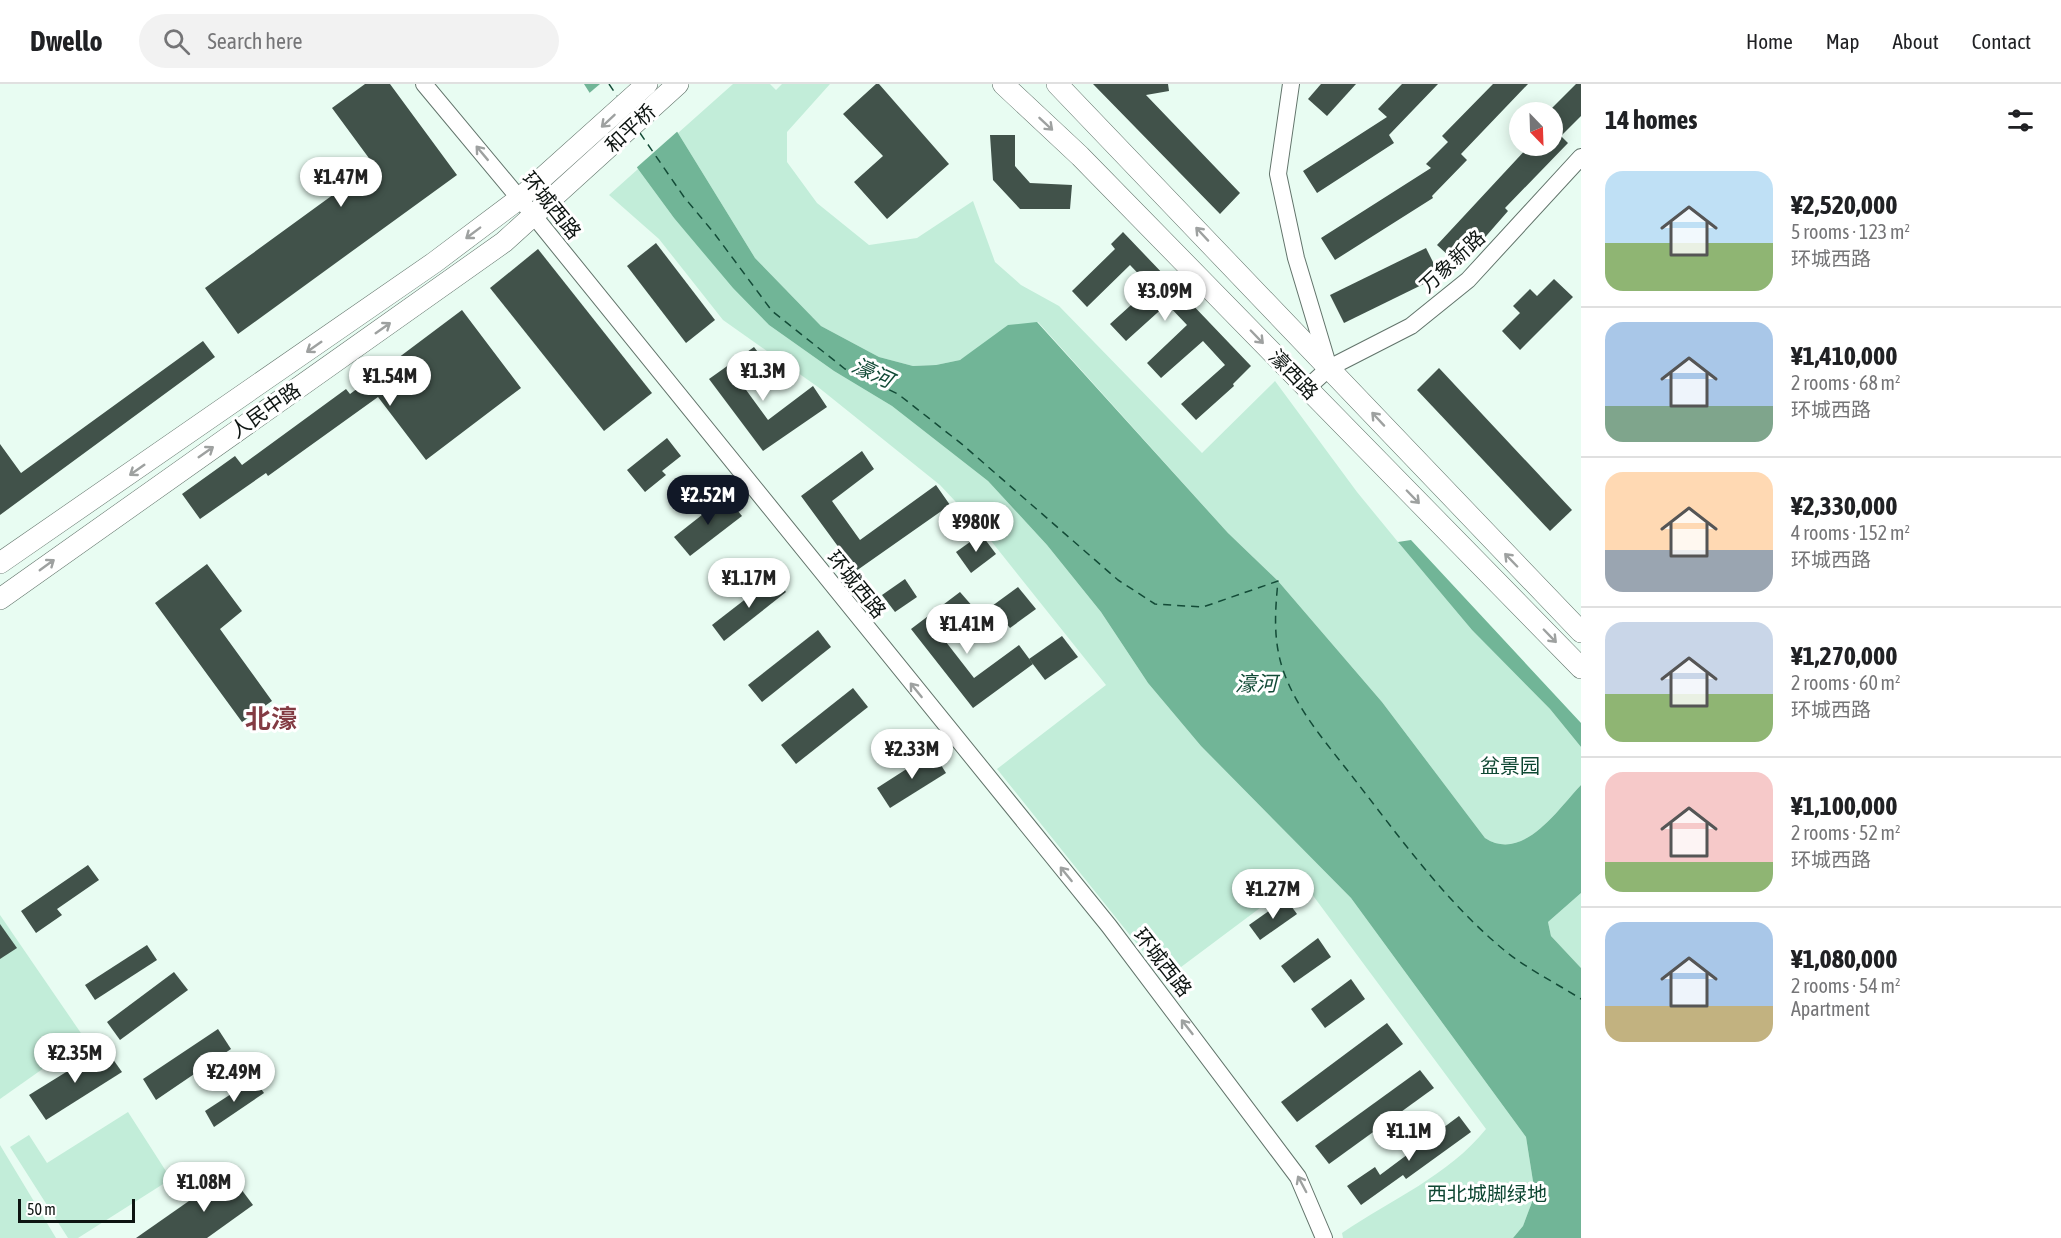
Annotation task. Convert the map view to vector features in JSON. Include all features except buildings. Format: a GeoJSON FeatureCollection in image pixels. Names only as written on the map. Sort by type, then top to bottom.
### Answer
{"type":"FeatureCollection","features":[{"type":"Feature","properties":{"kind":"main road","name":"和平桥"},"geometry":{"type":"LineString","coordinates":[[568,157],[647,84]]}},
{"type":"Feature","properties":{"kind":"main road","name":"和平桥"},"geometry":{"type":"LineString","coordinates":[[583,173],[678,84]]}},
{"type":"Feature","properties":{"kind":"main road","name":"濠西路"},"geometry":{"type":"LineString","coordinates":[[1004,84],[1080,156],[1581,668]]}},
{"type":"Feature","properties":{"kind":"main road","name":"濠西路"},"geometry":{"type":"LineString","coordinates":[[1058,84],[1581,632]]}},
{"type":"Feature","properties":{"kind":"main road","name":"人民中路"},"geometry":{"type":"LineString","coordinates":[[0,563],[388,296],[520,198],[568,157]]}},
{"type":"Feature","properties":{"kind":"main road","name":"人民中路"},"geometry":{"type":"LineString","coordinates":[[0,599],[504,242],[583,173]]}},
{"type":"Feature","properties":{"kind":"street","name":"环城西路"},"geometry":{"type":"LineString","coordinates":[[424,84],[520,198],[1122,944],[1298,1177],[1324,1238]]}},
{"type":"Feature","properties":{"kind":"street"},"geometry":{"type":"LineString","coordinates":[[1291,84],[1278,174],[1296,258],[1329,368]]}},
{"type":"Feature","properties":{"kind":"street","name":"万象新路"},"geometry":{"type":"LineString","coordinates":[[1307,388],[1329,368],[1411,326],[1468,280],[1581,157]]}},
{"type":"Feature","properties":{"kind":"green space","name":"盆景园"},"geometry":{"type":"Polygon","coordinates":[[[733,84],[770,84],[776,90],[782,84],[830,84],[787,132],[787,162],[817,203],[869,245],[917,238],[973,201],[995,262],[1021,285],[1059,306],[1202,453],[1275,381],[1357,492],[1398,542],[1472,630],[1550,709],[1581,747],[1581,785],[1551,819],[1526,839],[1513,844],[1499,844],[1485,838],[1382,702],[1278,581],[1228,533],[1038,322],[976,350],[960,360],[936,365],[913,366],[879,357],[821,326],[755,258],[678,133],[733,84]]]}},
{"type":"Feature","properties":{"kind":"green space","name":"西北城脚绿地"},"geometry":{"type":"Polygon","coordinates":[[[638,169],[674,218],[769,325],[834,371],[892,406],[988,481],[1047,545],[1101,612],[1148,683],[1201,746],[1351,898],[1526,1137],[1535,1194],[1523,1226],[1513,1238],[1343,1238],[1342,1233],[1437,1174],[1471,1146],[1486,1129],[1300,878],[1165,979],[997,769],[1106,685],[984,532],[940,485],[818,387],[723,320],[659,239],[609,195],[638,169]]]}},
{"type":"Feature","properties":{"kind":"green space"},"geometry":{"type":"Polygon","coordinates":[[[1581,893],[1581,968],[1551,936],[1548,922],[1581,893]]]}},
{"type":"Feature","properties":{"kind":"green space"},"geometry":{"type":"Polygon","coordinates":[[[0,915],[85,1039],[0,1099],[0,915]]]}},
{"type":"Feature","properties":{"kind":"green space"},"geometry":{"type":"Polygon","coordinates":[[[128,1112],[171,1179],[78,1238],[68,1238],[10,1147],[29,1135],[47,1163],[128,1112]]]}},
{"type":"Feature","properties":{"kind":"green space"},"geometry":{"type":"Polygon","coordinates":[[[0,1145],[56,1238],[0,1238],[0,1145]]]}},
{"type":"Feature","properties":{"kind":"water","name":"濠河"},"geometry":{"type":"Polygon","coordinates":[[[584,84],[644,84],[678,133],[755,258],[821,326],[879,357],[913,366],[936,365],[960,360],[1008,325],[1037,322],[1228,533],[1278,581],[1382,702],[1485,838],[1499,844],[1513,844],[1526,839],[1551,819],[1581,785],[1581,893],[1548,922],[1551,936],[1581,968],[1581,1238],[1513,1238],[1523,1226],[1535,1194],[1526,1137],[1351,898],[1201,746],[1148,683],[1101,612],[1047,545],[988,481],[892,406],[834,371],[769,325],[733,288],[674,218],[638,169],[584,84]]]}},
{"type":"Feature","properties":{"kind":"water"},"geometry":{"type":"Polygon","coordinates":[[[1411,540],[1581,723],[1581,747],[1550,709],[1472,630],[1398,542],[1411,540]]]}},
{"type":"Feature","properties":{"kind":"pier"},"geometry":{"type":"Polygon","coordinates":[[[600,84],[647,84],[679,130],[635,169],[587,95],[600,84]]]}},
{"type":"Feature","properties":{"kind":"ferry route"},"geometry":{"type":"LineString","coordinates":[[609,84],[617,96]]}},
{"type":"Feature","properties":{"kind":"ferry route"},"geometry":{"type":"LineString","coordinates":[[640,133],[684,197],[772,311],[845,369],[898,394],[963,445],[1118,580],[1155,604],[1203,607],[1278,581],[1276,626],[1280,659],[1296,700],[1314,728],[1443,891],[1504,950],[1532,970],[1581,999]]}},
{"type":"Feature","properties":{"kind":"district","name":"北濠"},"geometry":{"type":"Point","coordinates":[271,719]}}]}
